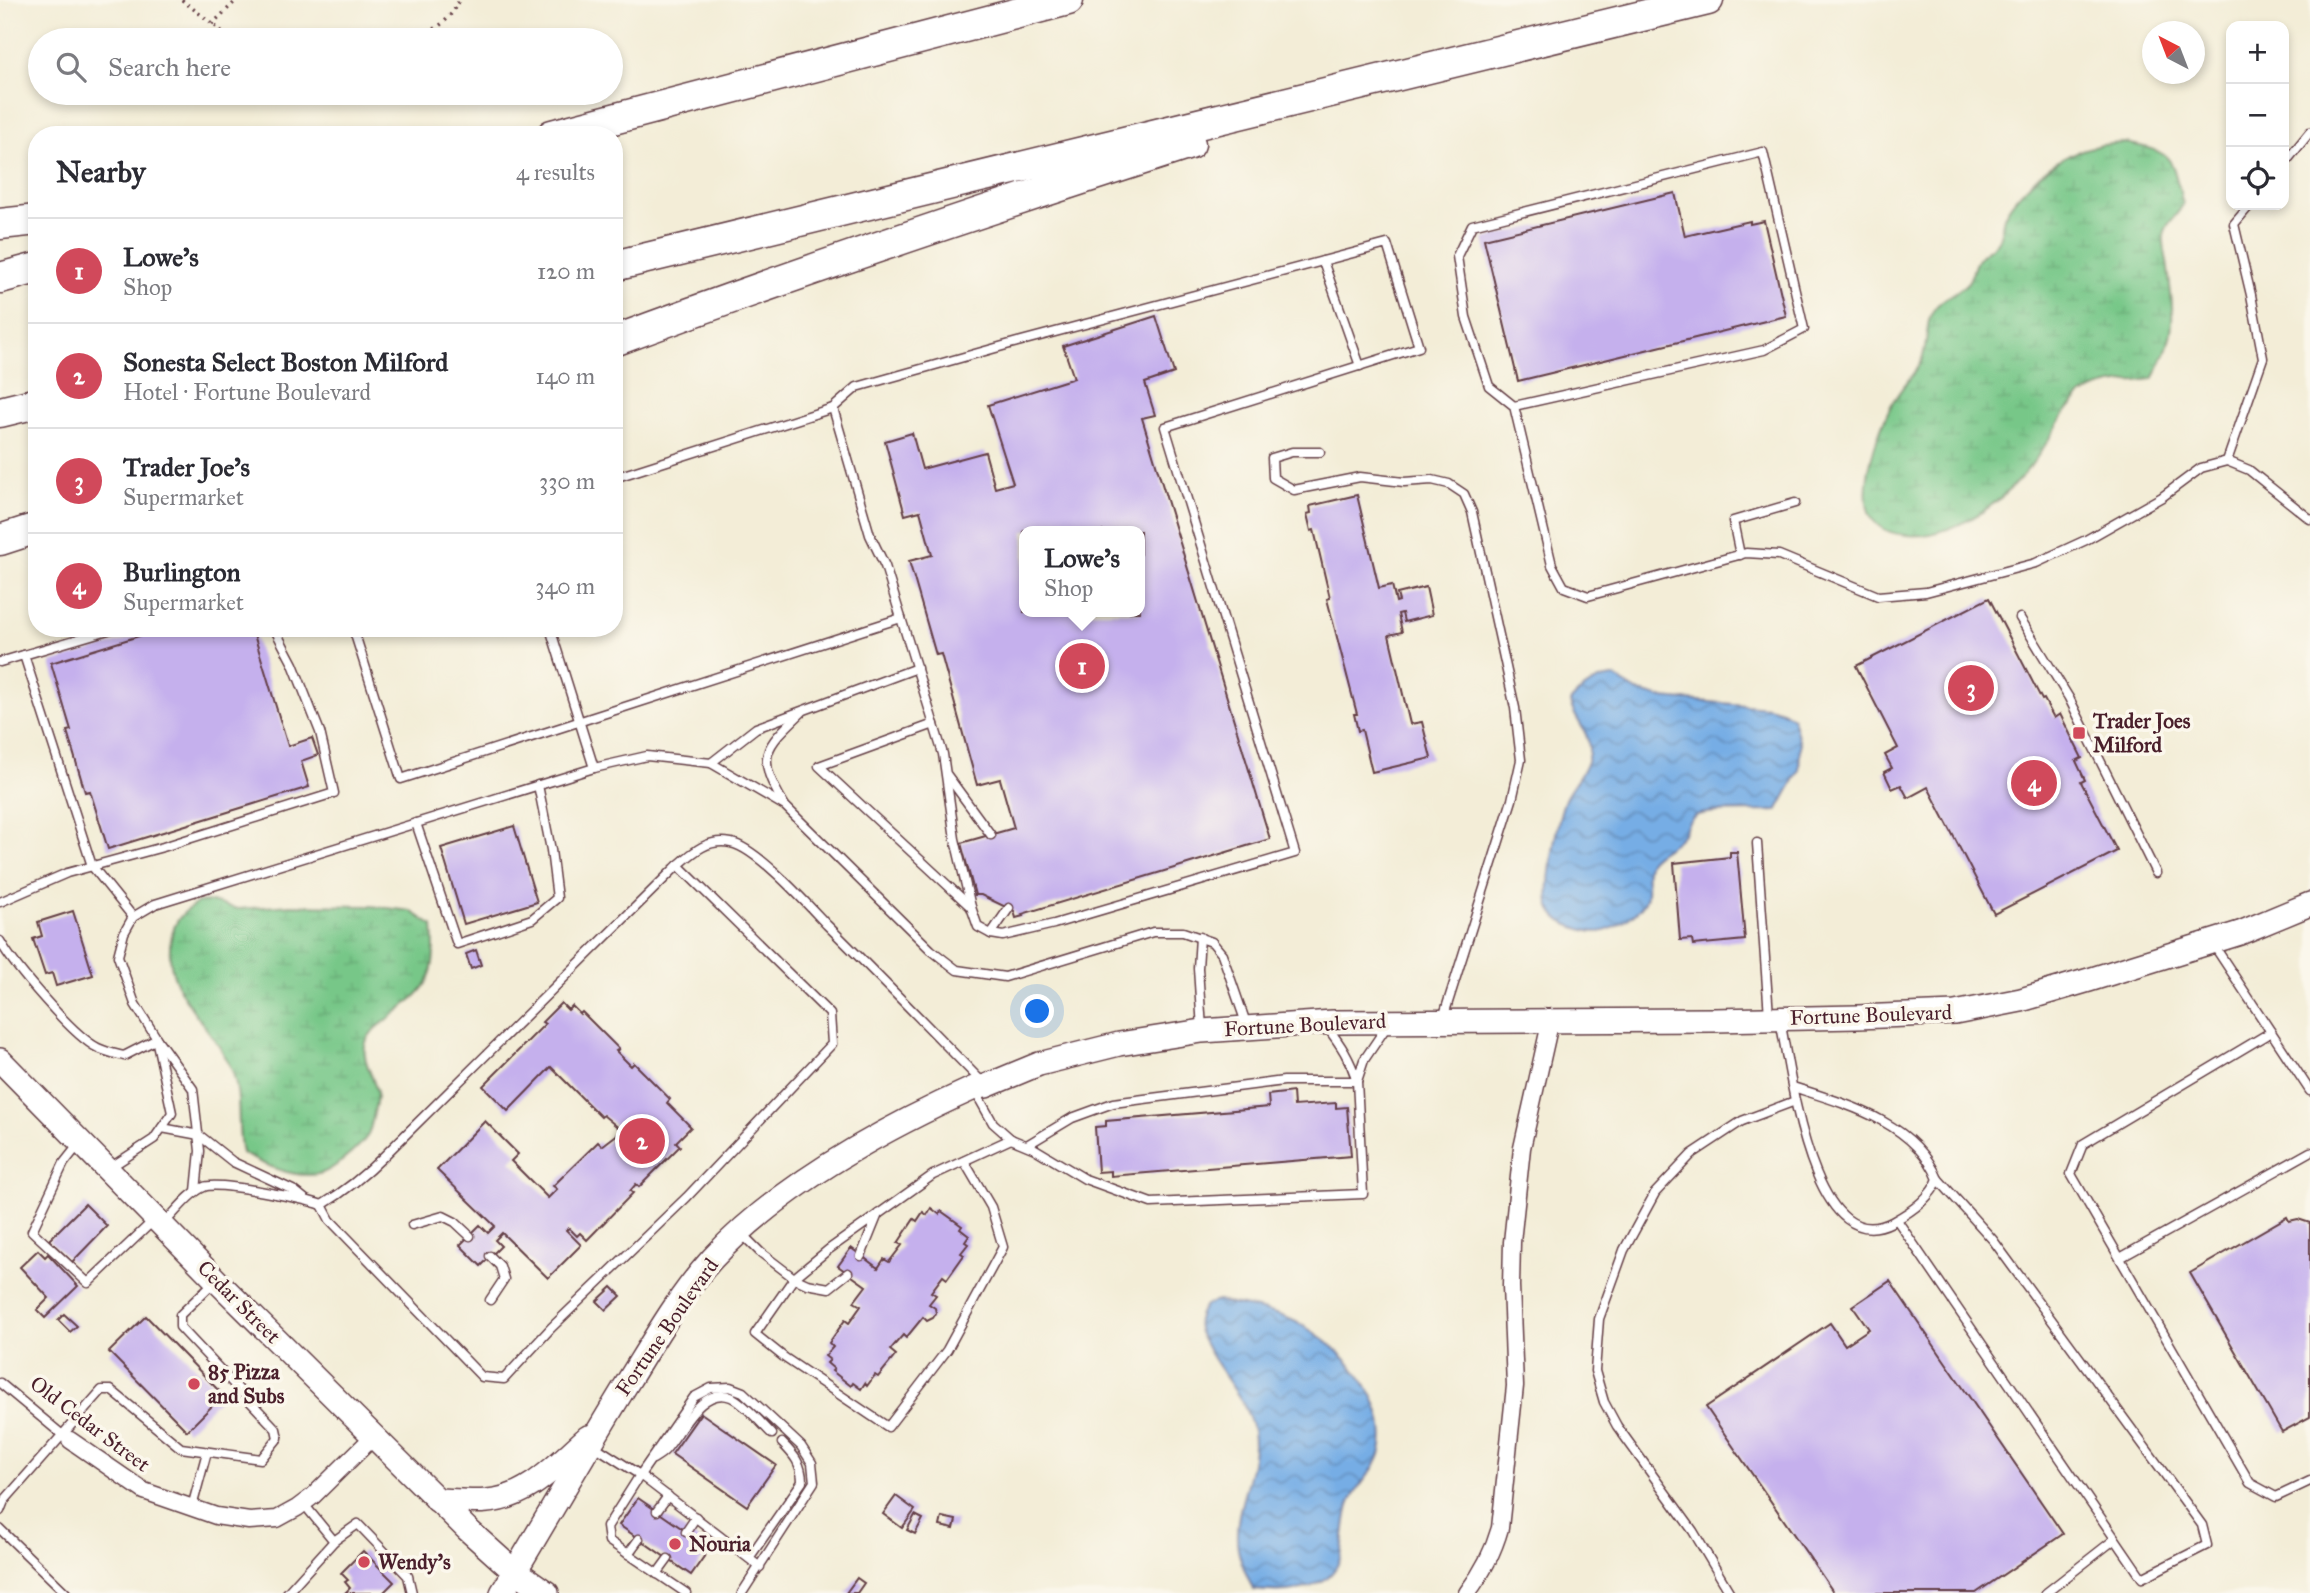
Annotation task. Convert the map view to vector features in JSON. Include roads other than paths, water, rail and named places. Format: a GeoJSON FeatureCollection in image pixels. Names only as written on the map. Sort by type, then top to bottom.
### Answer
{"type":"FeatureCollection","features":[{"type":"Feature","properties":{"kind":"highway"},"geometry":{"type":"LineString","coordinates":[[586,126],[1068,0]]}},
{"type":"Feature","properties":{"kind":"highway"},"geometry":{"type":"LineString","coordinates":[[623,264],[1708,0]]}},
{"type":"Feature","properties":{"kind":"highway"},"geometry":{"type":"LineString","coordinates":[[623,338],[948,222],[1406,74]]}},
{"type":"Feature","properties":{"kind":"highway"},"geometry":{"type":"LineString","coordinates":[[0,224],[28,221]]}},
{"type":"Feature","properties":{"kind":"highway"},"geometry":{"type":"LineString","coordinates":[[0,278],[28,270]]}},
{"type":"Feature","properties":{"kind":"highway"},"geometry":{"type":"LineString","coordinates":[[0,412],[28,405]]}},
{"type":"Feature","properties":{"kind":"highway"},"geometry":{"type":"LineString","coordinates":[[0,540],[28,531]]}},
{"type":"Feature","properties":{"kind":"main road","name":"Fortune Boulevard"},"geometry":{"type":"LineString","coordinates":[[502,1593],[682,1298],[704,1268],[740,1232],[839,1160],[901,1123],[1039,1064],[1119,1044],[1202,1031],[1323,1022],[1775,1019],[1955,1013],[2021,1000],[2240,933],[2310,904]]}},
{"type":"Feature","properties":{"kind":"main road","name":"Cedar Street"},"geometry":{"type":"LineString","coordinates":[[0,1060],[216,1280],[483,1545],[547,1593]]}},
{"type":"Feature","properties":{"kind":"main road"},"geometry":{"type":"LineString","coordinates":[[437,1500],[489,1501],[513,1495],[533,1484],[596,1435]]}},
{"type":"Feature","properties":{"kind":"street"},"geometry":{"type":"LineString","coordinates":[[1475,1590],[1494,1550],[1502,1516],[1515,1387],[1512,1242],[1522,1148],[1551,1019]]}},
{"type":"Feature","properties":{"kind":"street","name":"Old Cedar Street"},"geometry":{"type":"LineString","coordinates":[[66,1437],[144,1491],[216,1516],[249,1521],[277,1519],[303,1503],[374,1436]]}},
{"type":"Feature","properties":{"kind":"lane"},"geometry":{"type":"LineString","coordinates":[[2289,158],[2310,132]]}},
{"type":"Feature","properties":{"kind":"lane"},"geometry":{"type":"LineString","coordinates":[[1514,405],[1764,349],[1804,329],[1763,152],[1472,225],[1457,256],[1466,317],[1489,386],[1514,405],[1552,565],[1564,587],[1588,596],[1746,553],[1779,555],[1878,596],[1926,592],[2036,563],[2086,540],[2161,497],[2201,468],[2227,461],[2249,470],[2310,519]]}},
{"type":"Feature","properties":{"kind":"lane"},"geometry":{"type":"LineString","coordinates":[[2227,461],[2263,358],[2234,224],[2246,210]]}},
{"type":"Feature","properties":{"kind":"lane"},"geometry":{"type":"LineString","coordinates":[[623,475],[833,408],[857,387],[1387,244],[1419,347],[1164,427],[1295,853],[1054,924],[1003,936],[991,934],[978,927],[956,839],[946,775],[934,724],[885,566],[870,535],[833,408]]}},
{"type":"Feature","properties":{"kind":"lane"},"geometry":{"type":"LineString","coordinates":[[1324,261],[1360,366]]}},
{"type":"Feature","properties":{"kind":"lane"},"geometry":{"type":"LineString","coordinates":[[1320,452],[1292,452],[1272,458],[1273,478],[1293,490],[1360,477],[1405,482],[1432,480],[1449,484],[1464,494],[1472,512],[1515,708],[1521,760],[1512,800],[1442,1020]]}},
{"type":"Feature","properties":{"kind":"lane"},"geometry":{"type":"LineString","coordinates":[[1740,555],[1733,521],[1795,503]]}},
{"type":"Feature","properties":{"kind":"lane"},"geometry":{"type":"LineString","coordinates":[[356,637],[401,779],[901,618]]}},
{"type":"Feature","properties":{"kind":"lane"},"geometry":{"type":"LineString","coordinates":[[2020,618],[2069,698],[2156,873]]}},
{"type":"Feature","properties":{"kind":"lane"},"geometry":{"type":"LineString","coordinates":[[0,662],[85,637]]}},
{"type":"Feature","properties":{"kind":"lane"},"geometry":{"type":"LineString","coordinates":[[0,902],[67,873],[334,793],[320,732],[293,664],[279,637]]}},
{"type":"Feature","properties":{"kind":"lane"},"geometry":{"type":"LineString","coordinates":[[553,637],[594,768]]}},
{"type":"Feature","properties":{"kind":"lane"},"geometry":{"type":"LineString","coordinates":[[24,655],[92,866],[133,916]]}},
{"type":"Feature","properties":{"kind":"lane"},"geometry":{"type":"LineString","coordinates":[[711,763],[756,728],[917,668]]}},
{"type":"Feature","properties":{"kind":"lane"},"geometry":{"type":"LineString","coordinates":[[804,710],[775,738],[767,754],[769,780],[785,806],[931,950],[957,970],[1005,977],[1153,932],[1183,932],[1212,942],[1222,954],[1247,1027]]}},
{"type":"Feature","properties":{"kind":"lane"},"geometry":{"type":"LineString","coordinates":[[934,724],[819,766],[971,907]]}},
{"type":"Feature","properties":{"kind":"lane"},"geometry":{"type":"LineString","coordinates":[[196,1191],[200,1151],[193,1089],[135,1004],[118,956],[124,933],[133,916],[155,904],[594,768],[647,756],[711,763],[785,806]]}},
{"type":"Feature","properties":{"kind":"lane"},"geometry":{"type":"LineString","coordinates":[[946,775],[991,835]]}},
{"type":"Feature","properties":{"kind":"lane"},"geometry":{"type":"LineString","coordinates":[[416,823],[457,944],[532,919],[557,898],[538,785]]}},
{"type":"Feature","properties":{"kind":"lane"},"geometry":{"type":"LineString","coordinates":[[322,1205],[362,1177],[678,865],[715,841],[746,848],[789,886],[980,1087],[993,1124],[1011,1139],[1027,1145],[1085,1179],[1151,1203],[1363,1194],[1357,1081],[1342,1046],[1323,1022]]}},
{"type":"Feature","properties":{"kind":"lane"},"geometry":{"type":"LineString","coordinates":[[1757,843],[1775,1019],[1817,1178],[1832,1202],[1848,1220],[1864,1228],[1881,1228],[1896,1220],[1934,1190],[1938,1179]]}},
{"type":"Feature","properties":{"kind":"lane"},"geometry":{"type":"LineString","coordinates":[[81,1141],[64,1163],[32,1231],[88,1283],[196,1191],[207,1185],[308,1201],[322,1205],[330,1220],[482,1377],[504,1379],[551,1328],[687,1197],[832,1044],[830,1014],[678,865]]}},
{"type":"Feature","properties":{"kind":"lane"},"geometry":{"type":"LineString","coordinates":[[991,934],[1009,908]]}},
{"type":"Feature","properties":{"kind":"lane"},"geometry":{"type":"LineString","coordinates":[[1200,937],[1198,968],[1202,1031]]}},
{"type":"Feature","properties":{"kind":"lane"},"geometry":{"type":"LineString","coordinates":[[0,941],[10,960],[72,1027],[98,1048],[124,1056],[157,1039]]}},
{"type":"Feature","properties":{"kind":"lane"},"geometry":{"type":"LineString","coordinates":[[2211,941],[2310,1091]]}},
{"type":"Feature","properties":{"kind":"lane"},"geometry":{"type":"LineString","coordinates":[[1357,1081],[1364,1060],[1391,1021]]}},
{"type":"Feature","properties":{"kind":"lane"},"geometry":{"type":"LineString","coordinates":[[2271,1032],[2083,1144],[2071,1174],[2250,1483],[2276,1497],[2310,1481]]}},
{"type":"Feature","properties":{"kind":"lane"},"geometry":{"type":"LineString","coordinates":[[108,1169],[154,1139],[172,1113],[157,1039]]}},
{"type":"Feature","properties":{"kind":"lane"},"geometry":{"type":"LineString","coordinates":[[1027,1145],[1072,1118],[1113,1103],[1284,1081],[1357,1081]]}},
{"type":"Feature","properties":{"kind":"lane"},"geometry":{"type":"LineString","coordinates":[[1793,1087],[1874,1116],[1895,1129],[1931,1162],[1938,1179],[1993,1240],[2202,1525],[2207,1545],[2142,1578],[1896,1220]]}},
{"type":"Feature","properties":{"kind":"lane"},"geometry":{"type":"LineString","coordinates":[[1730,1593],[1693,1531],[1617,1426],[1604,1402],[1595,1371],[1599,1319],[1624,1250],[1655,1193],[1692,1154],[1742,1121],[1795,1101]]}},
{"type":"Feature","properties":{"kind":"lane"},"geometry":{"type":"LineString","coordinates":[[162,1128],[198,1135],[233,1162],[295,1191],[308,1201]]}},
{"type":"Feature","properties":{"kind":"lane"},"geometry":{"type":"LineString","coordinates":[[964,1161],[991,1207],[1003,1247],[947,1350],[888,1427],[785,1358],[755,1334],[794,1278],[878,1214],[933,1175],[1011,1139]]}},
{"type":"Feature","properties":{"kind":"lane"},"geometry":{"type":"LineString","coordinates":[[2120,1258],[2310,1152]]}},
{"type":"Feature","properties":{"kind":"lane"},"geometry":{"type":"LineString","coordinates":[[861,1256],[878,1214]]}},
{"type":"Feature","properties":{"kind":"lane"},"geometry":{"type":"LineString","coordinates":[[412,1225],[443,1216],[455,1222],[470,1236]]}},
{"type":"Feature","properties":{"kind":"lane"},"geometry":{"type":"LineString","coordinates":[[740,1232],[760,1252],[794,1278],[807,1284],[829,1288],[848,1273]]}},
{"type":"Feature","properties":{"kind":"lane"},"geometry":{"type":"LineString","coordinates":[[490,1256],[500,1266],[504,1279],[490,1300]]}},
{"type":"Feature","properties":{"kind":"lane"},"geometry":{"type":"LineString","coordinates":[[0,1511],[4,1501],[66,1437],[102,1390],[111,1390],[181,1448],[261,1459],[278,1438],[276,1429],[180,1327],[180,1315],[216,1280]]}},
{"type":"Feature","properties":{"kind":"lane","name":"Old Cedar Street"},"geometry":{"type":"LineString","coordinates":[[0,1382],[66,1437]]}},
{"type":"Feature","properties":{"kind":"lane"},"geometry":{"type":"LineString","coordinates":[[686,1593],[609,1541],[607,1527],[694,1397],[711,1388],[730,1387],[743,1392],[801,1446],[812,1463],[814,1482],[742,1593]]}},
{"type":"Feature","properties":{"kind":"lane"},"geometry":{"type":"LineString","coordinates":[[648,1462],[665,1451],[693,1411],[704,1401],[721,1395],[732,1397],[772,1434]]}},
{"type":"Feature","properties":{"kind":"lane"},"geometry":{"type":"LineString","coordinates":[[596,1435],[640,1475],[760,1567]]}},
{"type":"Feature","properties":{"kind":"lane"},"geometry":{"type":"LineString","coordinates":[[748,1558],[802,1482],[802,1470],[797,1459],[782,1443]]}},
{"type":"Feature","properties":{"kind":"lane"},"geometry":{"type":"LineString","coordinates":[[192,1507],[207,1452]]}},
{"type":"Feature","properties":{"kind":"lane"},"geometry":{"type":"LineString","coordinates":[[657,1511],[668,1496]]}},
{"type":"Feature","properties":{"kind":"lane"},"geometry":{"type":"LineString","coordinates":[[303,1503],[334,1541]]}},
{"type":"Feature","properties":{"kind":"lane"},"geometry":{"type":"LineString","coordinates":[[686,1532],[696,1517]]}},
{"type":"Feature","properties":{"kind":"lane"},"geometry":{"type":"LineString","coordinates":[[287,1593],[334,1541],[358,1524],[408,1576],[412,1593]]}},
{"type":"Feature","properties":{"kind":"lane"},"geometry":{"type":"LineString","coordinates":[[0,1529],[66,1593]]}},
{"type":"Feature","properties":{"kind":"lane"},"geometry":{"type":"LineString","coordinates":[[628,1554],[639,1539]]}},
{"type":"Feature","properties":{"kind":"lane"},"geometry":{"type":"LineString","coordinates":[[2046,1593],[2115,1539]]}},
{"type":"Feature","properties":{"kind":"lane"},"geometry":{"type":"LineString","coordinates":[[657,1574],[668,1559]]}},
{"type":"Feature","properties":{"kind":"water"},"geometry":{"type":"Polygon","coordinates":[[[1614,677],[1637,691],[1662,698],[1768,707],[1782,711],[1793,718],[1800,744],[1799,771],[1777,811],[1714,812],[1693,817],[1679,839],[1649,862],[1646,899],[1639,909],[1615,927],[1594,932],[1569,925],[1558,918],[1550,907],[1549,885],[1559,819],[1566,797],[1584,769],[1588,757],[1589,743],[1570,702],[1590,685],[1601,679],[1614,677]]]}},
{"type":"Feature","properties":{"kind":"water"},"geometry":{"type":"Polygon","coordinates":[[[1218,1301],[1278,1314],[1312,1332],[1344,1357],[1369,1390],[1377,1408],[1382,1427],[1380,1455],[1352,1498],[1340,1559],[1326,1579],[1316,1585],[1292,1590],[1253,1590],[1240,1559],[1237,1546],[1238,1525],[1254,1452],[1254,1437],[1242,1402],[1210,1354],[1198,1329],[1199,1316],[1205,1305],[1218,1301]]]}},
{"type":"Feature","properties":{"kind":"place","name":"Lowe's"},"geometry":{"type":"Point","coordinates":[1082,666]}},
{"type":"Feature","properties":{"kind":"place","name":"Trader Joe's"},"geometry":{"type":"Point","coordinates":[1971,688]}},
{"type":"Feature","properties":{"kind":"place","name":"Trader Joes Milford"},"geometry":{"type":"Point","coordinates":[2079,733]}},
{"type":"Feature","properties":{"kind":"place","name":"Burlington"},"geometry":{"type":"Point","coordinates":[2034,783]}},
{"type":"Feature","properties":{"kind":"place","name":"Sonesta Select Boston Milford"},"geometry":{"type":"Point","coordinates":[642,1141]}},
{"type":"Feature","properties":{"kind":"place","name":"85 Pizza and Subs"},"geometry":{"type":"Point","coordinates":[194,1384]}},
{"type":"Feature","properties":{"kind":"place","name":"Nouria"},"geometry":{"type":"Point","coordinates":[675,1544]}},
{"type":"Feature","properties":{"kind":"place","name":"Wendy's"},"geometry":{"type":"Point","coordinates":[364,1562]}}]}
